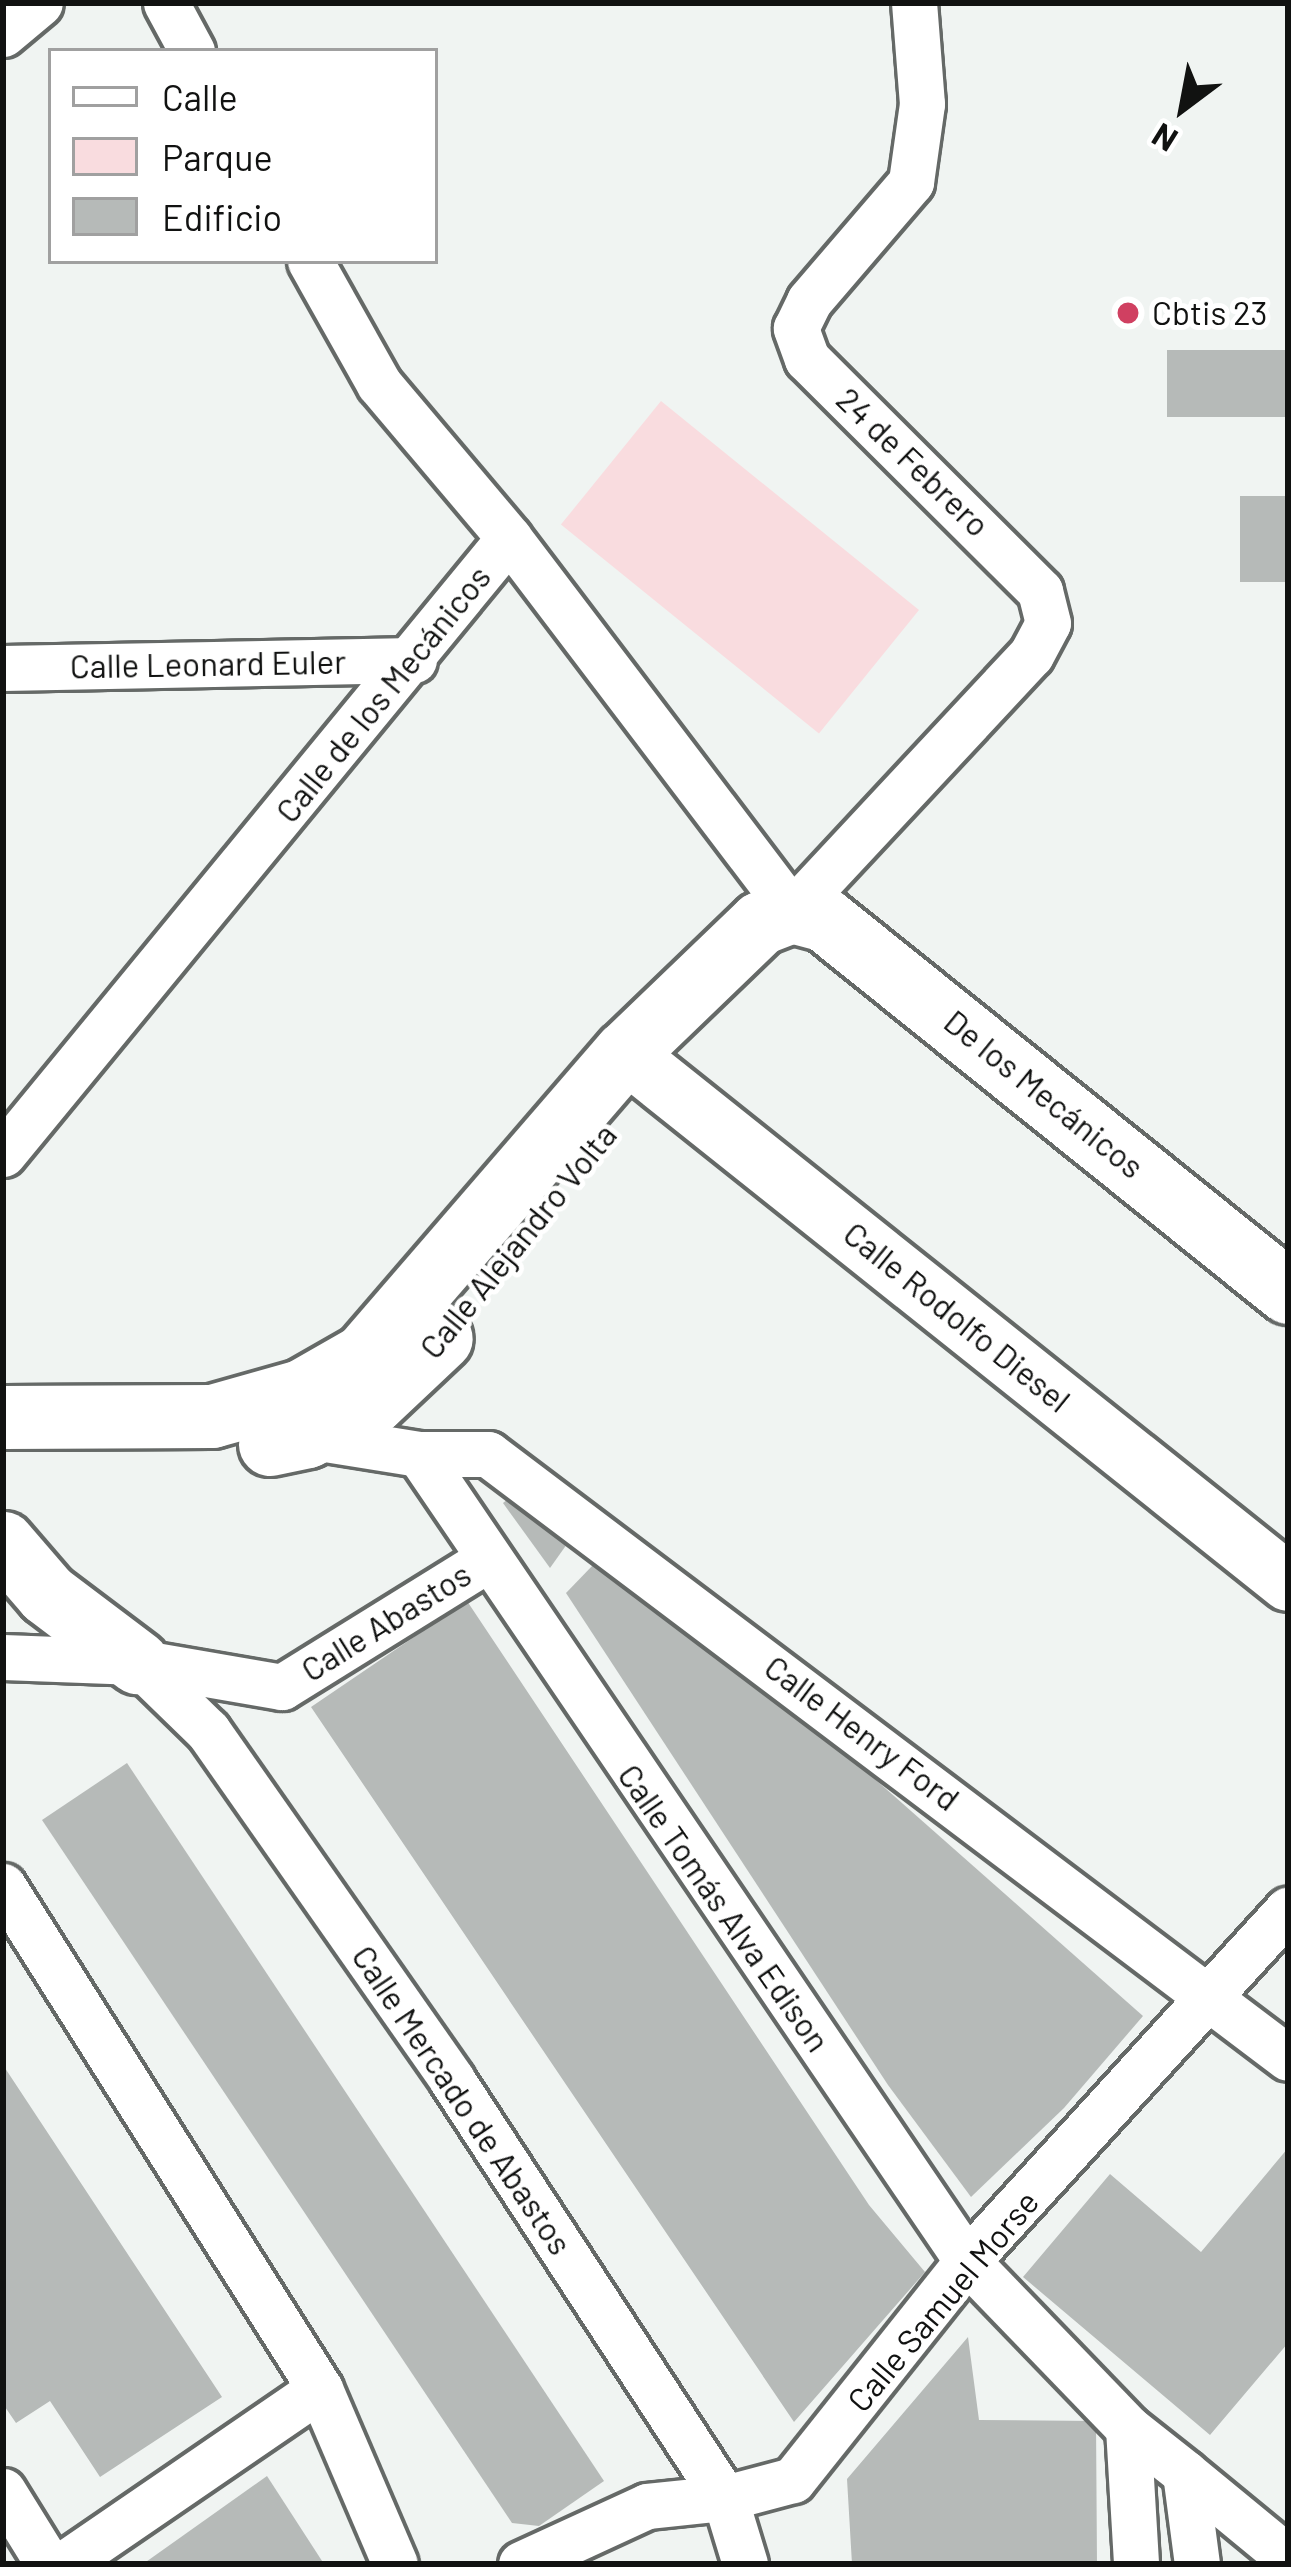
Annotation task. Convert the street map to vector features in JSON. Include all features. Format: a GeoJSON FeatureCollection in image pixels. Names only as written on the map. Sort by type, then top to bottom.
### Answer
{"type":"FeatureCollection","features":[{"type":"Feature","properties":{"kind":"main road","name":"Calle Alejandro Volta"},"geometry":{"type":"LineString","coordinates":[[3,1451],[198,1452],[291,1418],[399,1323],[638,1064],[685,1003],[760,922],[792,910]]}},
{"type":"Feature","properties":{"kind":"main road","name":"De los Mecánicos"},"geometry":{"type":"LineString","coordinates":[[792,910],[825,920],[1288,1292]]}},
{"type":"Feature","properties":{"kind":"main road","name":"Calle Alejandro Volta"},"geometry":{"type":"LineString","coordinates":[[3,1417],[291,1418]]}},
{"type":"Feature","properties":{"kind":"main road"},"geometry":{"type":"LineString","coordinates":[[3,1543],[47,1594],[137,1663]]}},
{"type":"Feature","properties":{"kind":"street"},"geometry":{"type":"LineString","coordinates":[[3,34],[40,3]]}},
{"type":"Feature","properties":{"kind":"street"},"geometry":{"type":"LineString","coordinates":[[166,3],[191,48]]}},
{"type":"Feature","properties":{"kind":"street","name":"24 de Febrero"},"geometry":{"type":"LineString","coordinates":[[914,3],[922,104],[911,182],[809,301],[796,328],[807,358],[1040,591]]}},
{"type":"Feature","properties":{"kind":"street"},"geometry":{"type":"LineString","coordinates":[[312,264],[379,384],[509,538]]}},
{"type":"Feature","properties":{"kind":"street","name":"Calle de los Mecánicos"},"geometry":{"type":"LineString","coordinates":[[3,1154],[414,660],[509,538],[792,910]]}},
{"type":"Feature","properties":{"kind":"street","name":"Calle Alejandro Volta"},"geometry":{"type":"LineString","coordinates":[[792,910],[1031,655],[1048,623],[1040,591]]}},
{"type":"Feature","properties":{"kind":"street","name":"Calle Leonard Euler"},"geometry":{"type":"LineString","coordinates":[[3,668],[414,660]]}},
{"type":"Feature","properties":{"kind":"street","name":"Calle Rodolfo Diesel"},"geometry":{"type":"LineString","coordinates":[[638,1064],[1288,1582]]}},
{"type":"Feature","properties":{"kind":"street"},"geometry":{"type":"LineString","coordinates":[[3,1389],[82,1418]]}},
{"type":"Feature","properties":{"kind":"street"},"geometry":{"type":"LineString","coordinates":[[291,1418],[419,1454]]}},
{"type":"Feature","properties":{"kind":"street","name":"Calle Tomás Alva Edison"},"geometry":{"type":"LineString","coordinates":[[419,1454],[485,1561],[967,2261],[1127,2428],[1288,2558]]}},
{"type":"Feature","properties":{"kind":"street","name":"Calle Henry Ford"},"geometry":{"type":"LineString","coordinates":[[419,1454],[488,1454],[1215,1997],[1288,2058]]}},
{"type":"Feature","properties":{"kind":"street","name":"Calle Abastos"},"geometry":{"type":"LineString","coordinates":[[3,1658],[137,1663],[282,1688],[485,1561]]}},
{"type":"Feature","properties":{"kind":"street","name":"Calle Mercado de Abastos"},"geometry":{"type":"LineString","coordinates":[[137,1663],[221,1750],[452,2080],[725,2498],[745,2564]]}},
{"type":"Feature","properties":{"kind":"street"},"geometry":{"type":"LineString","coordinates":[[3,1886],[320,2389],[395,2564]]}},
{"type":"Feature","properties":{"kind":"street","name":"Calle Samuel Morse"},"geometry":{"type":"LineString","coordinates":[[521,2564],[647,2506],[725,2498],[794,2480],[967,2261],[1215,1997],[1288,1909]]}},
{"type":"Feature","properties":{"kind":"street"},"geometry":{"type":"LineString","coordinates":[[64,2564],[320,2389]]}},
{"type":"Feature","properties":{"kind":"street"},"geometry":{"type":"LineString","coordinates":[[1127,2428],[1136,2564]]}},
{"type":"Feature","properties":{"kind":"street"},"geometry":{"type":"LineString","coordinates":[[1185,2473],[1197,2564]]}},
{"type":"Feature","properties":{"kind":"street"},"geometry":{"type":"LineString","coordinates":[[3,2491],[48,2564]]}},
{"type":"Feature","properties":{"kind":"green space"},"geometry":{"type":"Polygon","coordinates":[[[661,401],[919,610],[819,734],[561,525],[661,401]]]}},
{"type":"Feature","properties":{"kind":"building"},"geometry":{"type":"Polygon","coordinates":[[[1167,350],[1288,350],[1288,417],[1167,417],[1167,350]]]}},
{"type":"Feature","properties":{"kind":"building"},"geometry":{"type":"Polygon","coordinates":[[[1240,496],[1288,496],[1288,582],[1240,582],[1240,496]]]}},
{"type":"Feature","properties":{"kind":"building"},"geometry":{"type":"Polygon","coordinates":[[[513,1495],[572,1537],[550,1568],[503,1503],[513,1495]]]}},
{"type":"Feature","properties":{"kind":"building"},"geometry":{"type":"Polygon","coordinates":[[[594,1564],[782,1697],[1143,2016],[1064,2108],[971,2197],[888,2085],[566,1593],[594,1564]]]}},
{"type":"Feature","properties":{"kind":"building"},"geometry":{"type":"Polygon","coordinates":[[[467,1601],[869,2205],[925,2272],[794,2422],[311,1707],[467,1601]]]}},
{"type":"Feature","properties":{"kind":"building"},"geometry":{"type":"Polygon","coordinates":[[[127,1763],[604,2481],[539,2526],[512,2523],[42,1820],[127,1763]]]}},
{"type":"Feature","properties":{"kind":"building"},"geometry":{"type":"Polygon","coordinates":[[[3,2065],[222,2397],[100,2477],[50,2401],[16,2423],[3,2404],[3,2065]]]}},
{"type":"Feature","properties":{"kind":"building"},"geometry":{"type":"Polygon","coordinates":[[[1288,2148],[1288,2343],[1210,2435],[1023,2277],[1110,2174],[1201,2252],[1288,2148]]]}},
{"type":"Feature","properties":{"kind":"building"},"geometry":{"type":"Polygon","coordinates":[[[968,2337],[979,2420],[1096,2421],[1097,2564],[852,2564],[847,2479],[968,2337]]]}},
{"type":"Feature","properties":{"kind":"building"},"geometry":{"type":"Polygon","coordinates":[[[267,2476],[324,2564],[143,2564],[267,2476]]]}},
{"type":"Feature","properties":{"kind":"place","name":"Cbtis 23"},"geometry":{"type":"Point","coordinates":[1128,313]}}]}
